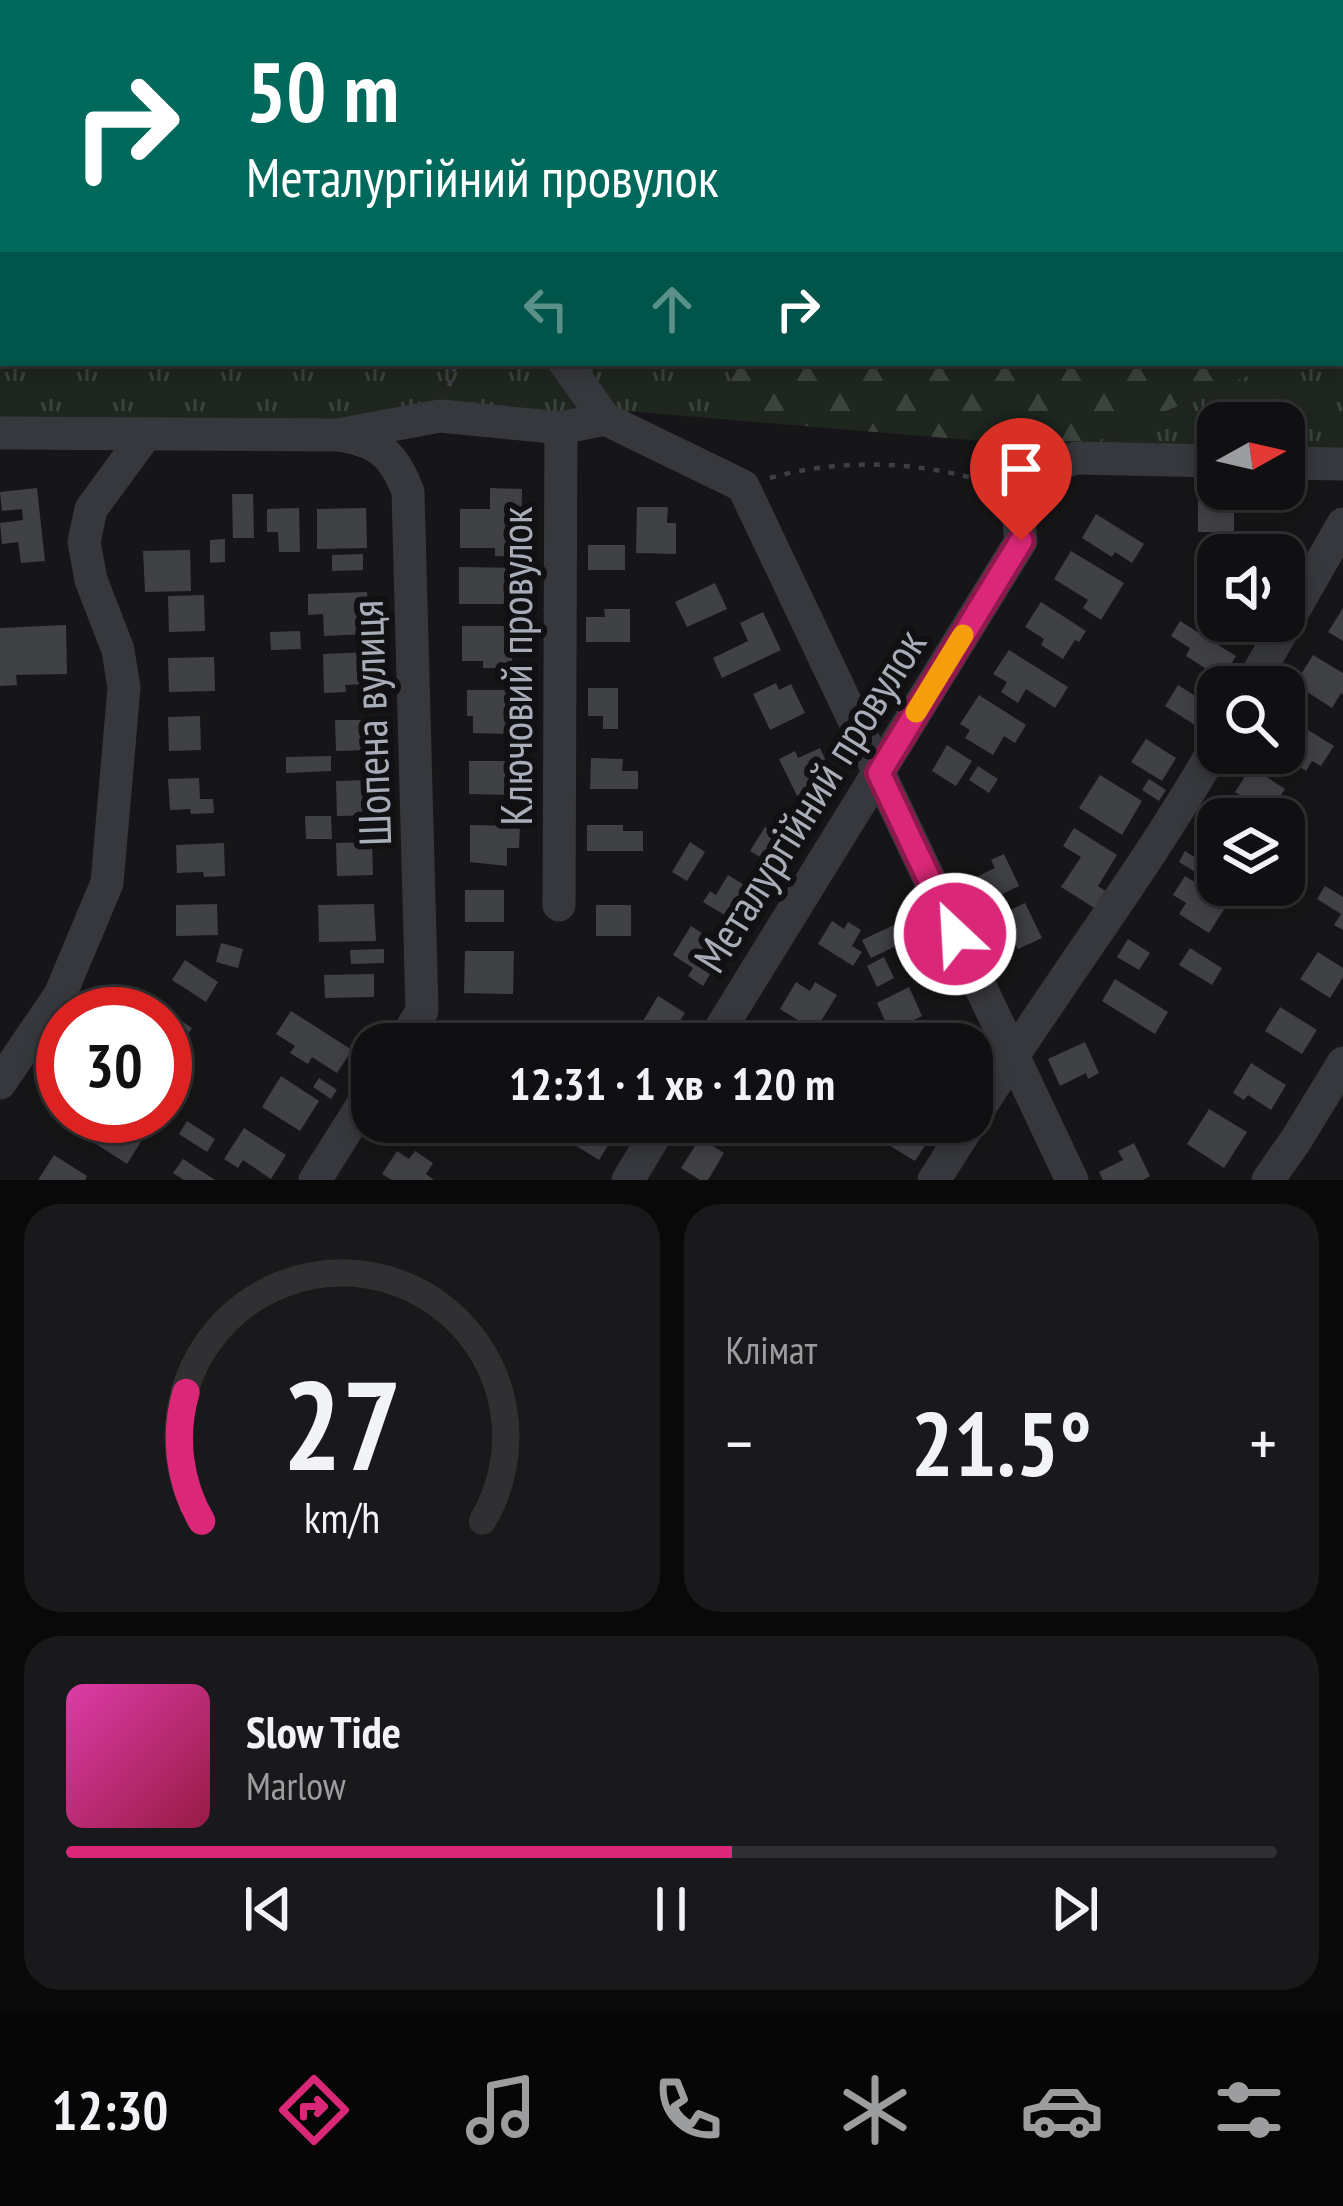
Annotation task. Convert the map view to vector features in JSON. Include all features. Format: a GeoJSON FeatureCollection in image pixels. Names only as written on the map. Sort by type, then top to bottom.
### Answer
{"type":"FeatureCollection","features":[{"type":"Feature","properties":{"kind":"street"},"geometry":{"type":"LineString","coordinates":[[567,366],[605,419],[743,486],[1072,1180]]}},
{"type":"Feature","properties":{"kind":"street"},"geometry":{"type":"LineString","coordinates":[[0,433],[338,435],[440,416],[562,428],[605,419]]}},
{"type":"Feature","properties":{"kind":"street","name":"Ключовий провулок"},"geometry":{"type":"LineString","coordinates":[[559,905],[562,428]]}},
{"type":"Feature","properties":{"kind":"street"},"geometry":{"type":"LineString","coordinates":[[0,1083],[60,995],[106,883],[124,688],[118,650],[92,580],[84,542],[91,509],[146,434]]}},
{"type":"Feature","properties":{"kind":"street","name":"Шопена вулиця"},"geometry":{"type":"LineString","coordinates":[[338,435],[362,439],[384,451],[400,470],[408,492],[422,1011],[414,1023]]}},
{"type":"Feature","properties":{"kind":"street"},"geometry":{"type":"LineString","coordinates":[[1023,495],[1036,476],[1055,463],[1077,458],[1197,461]]}},
{"type":"Feature","properties":{"kind":"street"},"geometry":{"type":"LineString","coordinates":[[1305,463],[1343,464]]}},
{"type":"Feature","properties":{"kind":"street","name":"Металургійний провулок"},"geometry":{"type":"LineString","coordinates":[[724,1023],[1021,541],[1018,518],[1023,495]]}},
{"type":"Feature","properties":{"kind":"street"},"geometry":{"type":"LineString","coordinates":[[1262,666],[1343,524]]}},
{"type":"Feature","properties":{"kind":"street"},"geometry":{"type":"LineString","coordinates":[[993,1086],[1199,774]]}},
{"type":"Feature","properties":{"kind":"street"},"geometry":{"type":"LineString","coordinates":[[1268,1180],[1343,1063]]}},
{"type":"Feature","properties":{"kind":"street"},"geometry":{"type":"LineString","coordinates":[[314,1180],[351,1123]]}},
{"type":"Feature","properties":{"kind":"street"},"geometry":{"type":"LineString","coordinates":[[628,1180],[650,1143]]}},
{"type":"Feature","properties":{"kind":"street"},"geometry":{"type":"LineString","coordinates":[[934,1180],[957,1143]]}},
{"type":"Feature","properties":{"kind":"path"},"geometry":{"type":"LineString","coordinates":[[743,486],[803,470],[868,465],[935,469],[1023,495]]}},
{"type":"Feature","properties":{"kind":"green space"},"geometry":{"type":"Polygon","coordinates":[[[0,366],[730,366],[732,420],[603,409],[337,426],[0,424],[0,366]]]}},
{"type":"Feature","properties":{"kind":"green space"},"geometry":{"type":"Polygon","coordinates":[[[730,366],[1271,366],[1078,449],[732,420],[730,366]]]}},
{"type":"Feature","properties":{"kind":"green space"},"geometry":{"type":"Polygon","coordinates":[[[1271,366],[1343,366],[1343,455],[1305,454],[1305,402],[1197,402],[1197,452],[1078,449],[1271,366]]]}},
{"type":"Feature","properties":{"kind":"building"},"geometry":{"type":"Polygon","coordinates":[[[37,488],[45,561],[21,563],[18,542],[2,544],[0,523],[23,520],[22,509],[2,511],[0,492],[37,488]]]}},
{"type":"Feature","properties":{"kind":"building"},"geometry":{"type":"Polygon","coordinates":[[[490,488],[522,489],[521,557],[495,556],[495,548],[460,548],[460,509],[490,509],[490,488]]]}},
{"type":"Feature","properties":{"kind":"building"},"geometry":{"type":"Polygon","coordinates":[[[232,494],[253,494],[254,538],[233,538],[232,494]]]}},
{"type":"Feature","properties":{"kind":"building"},"geometry":{"type":"Polygon","coordinates":[[[637,507],[668,507],[667,523],[676,523],[676,554],[636,553],[637,507]]]}},
{"type":"Feature","properties":{"kind":"building"},"geometry":{"type":"Polygon","coordinates":[[[299,508],[300,552],[279,552],[278,532],[267,532],[267,509],[299,508]]]}},
{"type":"Feature","properties":{"kind":"building"},"geometry":{"type":"Polygon","coordinates":[[[366,508],[367,548],[317,549],[317,509],[366,508]]]}},
{"type":"Feature","properties":{"kind":"building"},"geometry":{"type":"Polygon","coordinates":[[[1198,510],[1234,510],[1234,532],[1198,532],[1198,510]]]}},
{"type":"Feature","properties":{"kind":"building"},"geometry":{"type":"Polygon","coordinates":[[[1096,514],[1144,544],[1132,563],[1082,538],[1096,514]]]}},
{"type":"Feature","properties":{"kind":"building"},"geometry":{"type":"Polygon","coordinates":[[[225,539],[225,562],[210,563],[210,540],[225,539]]]}},
{"type":"Feature","properties":{"kind":"building"},"geometry":{"type":"Polygon","coordinates":[[[588,545],[625,545],[625,570],[588,570],[588,545]]]}},
{"type":"Feature","properties":{"kind":"building"},"geometry":{"type":"Polygon","coordinates":[[[190,550],[191,591],[145,592],[143,551],[190,550]]]}},
{"type":"Feature","properties":{"kind":"building"},"geometry":{"type":"Polygon","coordinates":[[[1071,551],[1124,583],[1101,620],[1083,608],[1088,600],[1054,579],[1071,551]]]}},
{"type":"Feature","properties":{"kind":"building"},"geometry":{"type":"Polygon","coordinates":[[[363,554],[363,570],[332,571],[332,555],[363,554]]]}},
{"type":"Feature","properties":{"kind":"building"},"geometry":{"type":"Polygon","coordinates":[[[459,567],[520,568],[520,588],[504,588],[504,604],[459,604],[459,567]]]}},
{"type":"Feature","properties":{"kind":"building"},"geometry":{"type":"Polygon","coordinates":[[[715,583],[727,609],[687,627],[675,602],[715,583]]]}},
{"type":"Feature","properties":{"kind":"building"},"geometry":{"type":"Polygon","coordinates":[[[367,592],[368,634],[324,636],[323,614],[308,615],[308,594],[367,592]]]}},
{"type":"Feature","properties":{"kind":"building"},"geometry":{"type":"Polygon","coordinates":[[[204,595],[205,631],[169,632],[168,596],[204,595]]]}},
{"type":"Feature","properties":{"kind":"building"},"geometry":{"type":"Polygon","coordinates":[[[1041,602],[1086,631],[1063,659],[1025,627],[1041,602]]]}},
{"type":"Feature","properties":{"kind":"building"},"geometry":{"type":"Polygon","coordinates":[[[1343,608],[1343,641],[1328,632],[1343,608]]]}},
{"type":"Feature","properties":{"kind":"building"},"geometry":{"type":"Polygon","coordinates":[[[604,609],[630,609],[630,642],[586,642],[586,617],[605,617],[604,609]]]}},
{"type":"Feature","properties":{"kind":"building"},"geometry":{"type":"Polygon","coordinates":[[[763,612],[781,650],[722,678],[713,658],[748,641],[740,623],[763,612]]]}},
{"type":"Feature","properties":{"kind":"building"},"geometry":{"type":"Polygon","coordinates":[[[1180,621],[1197,632],[1197,642],[1214,642],[1236,656],[1230,666],[1202,666],[1186,656],[1190,648],[1171,636],[1180,621]]]}},
{"type":"Feature","properties":{"kind":"building"},"geometry":{"type":"Polygon","coordinates":[[[66,625],[67,674],[16,675],[17,685],[0,686],[0,628],[66,625]]]}},
{"type":"Feature","properties":{"kind":"building"},"geometry":{"type":"Polygon","coordinates":[[[462,626],[512,626],[512,668],[483,668],[483,661],[462,661],[462,626]]]}},
{"type":"Feature","properties":{"kind":"building"},"geometry":{"type":"Polygon","coordinates":[[[300,631],[301,649],[271,650],[270,632],[300,631]]]}},
{"type":"Feature","properties":{"kind":"building"},"geometry":{"type":"Polygon","coordinates":[[[1009,650],[1068,687],[1055,708],[1026,689],[1018,703],[1001,692],[1007,682],[993,674],[1009,650]]]}},
{"type":"Feature","properties":{"kind":"building"},"geometry":{"type":"Polygon","coordinates":[[[367,652],[367,684],[324,693],[323,654],[367,652]]]}},
{"type":"Feature","properties":{"kind":"building"},"geometry":{"type":"Polygon","coordinates":[[[1313,655],[1343,673],[1343,695],[1332,708],[1305,690],[1305,668],[1313,655]]]}},
{"type":"Feature","properties":{"kind":"building"},"geometry":{"type":"Polygon","coordinates":[[[214,657],[215,691],[169,692],[168,658],[214,657]]]}},
{"type":"Feature","properties":{"kind":"building"},"geometry":{"type":"Polygon","coordinates":[[[776,683],[779,690],[791,684],[805,713],[770,730],[753,694],[776,683]]]}},
{"type":"Feature","properties":{"kind":"building"},"geometry":{"type":"Polygon","coordinates":[[[1178,685],[1197,697],[1197,722],[1195,725],[1165,706],[1178,685]]]}},
{"type":"Feature","properties":{"kind":"building"},"geometry":{"type":"Polygon","coordinates":[[[588,688],[618,688],[618,729],[603,729],[603,716],[588,716],[588,688]]]}},
{"type":"Feature","properties":{"kind":"building"},"geometry":{"type":"Polygon","coordinates":[[[467,690],[512,690],[511,734],[473,733],[467,690]]]}},
{"type":"Feature","properties":{"kind":"building"},"geometry":{"type":"Polygon","coordinates":[[[979,695],[1026,725],[1015,743],[1004,736],[993,755],[965,738],[970,730],[960,724],[979,695]]]}},
{"type":"Feature","properties":{"kind":"building"},"geometry":{"type":"Polygon","coordinates":[[[200,716],[201,750],[169,751],[168,717],[200,716]]]}},
{"type":"Feature","properties":{"kind":"building"},"geometry":{"type":"Polygon","coordinates":[[[335,720],[368,720],[369,750],[336,751],[335,720]]]}},
{"type":"Feature","properties":{"kind":"building"},"geometry":{"type":"Polygon","coordinates":[[[1305,728],[1334,746],[1321,766],[1312,761],[1306,771],[1305,728]]]}},
{"type":"Feature","properties":{"kind":"building"},"geometry":{"type":"Polygon","coordinates":[[[1146,739],[1176,758],[1162,781],[1131,762],[1146,739]]]}},
{"type":"Feature","properties":{"kind":"building"},"geometry":{"type":"Polygon","coordinates":[[[947,745],[972,761],[956,786],[932,771],[947,745]]]}},
{"type":"Feature","properties":{"kind":"building"},"geometry":{"type":"Polygon","coordinates":[[[820,748],[834,779],[797,796],[779,759],[795,751],[798,758],[820,748]]]}},
{"type":"Feature","properties":{"kind":"building"},"geometry":{"type":"Polygon","coordinates":[[[331,756],[331,771],[286,773],[286,757],[331,756]]]}},
{"type":"Feature","properties":{"kind":"building"},"geometry":{"type":"Polygon","coordinates":[[[591,758],[623,759],[622,771],[638,771],[638,789],[590,789],[591,758]]]}},
{"type":"Feature","properties":{"kind":"building"},"geometry":{"type":"Polygon","coordinates":[[[469,761],[513,761],[513,795],[469,794],[469,761]]]}},
{"type":"Feature","properties":{"kind":"building"},"geometry":{"type":"Polygon","coordinates":[[[978,766],[998,779],[989,793],[969,780],[978,766]]]}},
{"type":"Feature","properties":{"kind":"building"},"geometry":{"type":"Polygon","coordinates":[[[1247,774],[1262,774],[1285,789],[1279,798],[1245,798],[1235,792],[1247,774]]]}},
{"type":"Feature","properties":{"kind":"building"},"geometry":{"type":"Polygon","coordinates":[[[1100,775],[1142,801],[1122,835],[1079,808],[1100,775]]]}},
{"type":"Feature","properties":{"kind":"building"},"geometry":{"type":"Polygon","coordinates":[[[199,778],[200,799],[213,799],[214,813],[170,810],[168,779],[199,778]]]}},
{"type":"Feature","properties":{"kind":"building"},"geometry":{"type":"Polygon","coordinates":[[[1149,779],[1166,790],[1159,801],[1142,790],[1149,779]]]}},
{"type":"Feature","properties":{"kind":"building"},"geometry":{"type":"Polygon","coordinates":[[[374,780],[375,815],[337,816],[336,781],[374,780]]]}},
{"type":"Feature","properties":{"kind":"building"},"geometry":{"type":"Polygon","coordinates":[[[305,816],[331,816],[332,839],[306,839],[305,816]]]}},
{"type":"Feature","properties":{"kind":"building"},"geometry":{"type":"Polygon","coordinates":[[[470,825],[520,826],[519,848],[507,848],[507,866],[470,862],[470,825]]]}},
{"type":"Feature","properties":{"kind":"building"},"geometry":{"type":"Polygon","coordinates":[[[587,825],[623,825],[623,831],[643,831],[643,851],[587,851],[587,825]]]}},
{"type":"Feature","properties":{"kind":"building"},"geometry":{"type":"Polygon","coordinates":[[[765,827],[796,846],[782,870],[750,851],[765,827]]]}},
{"type":"Feature","properties":{"kind":"building"},"geometry":{"type":"Polygon","coordinates":[[[1074,828],[1117,855],[1098,886],[1110,894],[1099,911],[1061,887],[1081,857],[1063,846],[1074,828]]]}},
{"type":"Feature","properties":{"kind":"building"},"geometry":{"type":"Polygon","coordinates":[[[372,842],[373,875],[337,876],[336,843],[372,842]]]}},
{"type":"Feature","properties":{"kind":"building"},"geometry":{"type":"Polygon","coordinates":[[[690,842],[705,852],[687,881],[672,872],[690,842]]]}},
{"type":"Feature","properties":{"kind":"building"},"geometry":{"type":"Polygon","coordinates":[[[224,843],[225,876],[177,873],[176,845],[224,843]]]}},
{"type":"Feature","properties":{"kind":"building"},"geometry":{"type":"Polygon","coordinates":[[[1185,851],[1197,859],[1197,873],[1179,862],[1185,851]]]}},
{"type":"Feature","properties":{"kind":"building"},"geometry":{"type":"Polygon","coordinates":[[[1004,854],[1019,886],[977,906],[966,882],[995,868],[991,860],[1004,854]]]}},
{"type":"Feature","properties":{"kind":"building"},"geometry":{"type":"Polygon","coordinates":[[[728,875],[762,896],[743,926],[703,902],[710,891],[716,895],[728,875]]]}},
{"type":"Feature","properties":{"kind":"building"},"geometry":{"type":"Polygon","coordinates":[[[1185,876],[1197,884],[1197,906],[1226,906],[1209,933],[1179,914],[1186,903],[1173,895],[1185,876]]]}},
{"type":"Feature","properties":{"kind":"building"},"geometry":{"type":"Polygon","coordinates":[[[1325,886],[1343,897],[1343,930],[1334,925],[1341,914],[1317,899],[1325,886]]]}},
{"type":"Feature","properties":{"kind":"building"},"geometry":{"type":"Polygon","coordinates":[[[465,890],[504,890],[504,922],[465,922],[465,890]]]}},
{"type":"Feature","properties":{"kind":"building"},"geometry":{"type":"Polygon","coordinates":[[[1025,903],[1042,938],[1018,949],[1013,941],[996,949],[983,923],[1025,903]]]}},
{"type":"Feature","properties":{"kind":"building"},"geometry":{"type":"Polygon","coordinates":[[[217,904],[218,935],[176,936],[176,905],[217,904]]]}},
{"type":"Feature","properties":{"kind":"building"},"geometry":{"type":"Polygon","coordinates":[[[374,904],[376,941],[319,942],[318,905],[374,904]]]}},
{"type":"Feature","properties":{"kind":"building"},"geometry":{"type":"Polygon","coordinates":[[[596,905],[631,905],[631,936],[596,936],[596,905]]]}},
{"type":"Feature","properties":{"kind":"building"},"geometry":{"type":"Polygon","coordinates":[[[911,917],[919,935],[871,958],[862,940],[911,917]]]}},
{"type":"Feature","properties":{"kind":"building"},"geometry":{"type":"Polygon","coordinates":[[[832,921],[844,929],[848,922],[861,930],[852,946],[862,952],[853,966],[818,944],[832,921]]]}},
{"type":"Feature","properties":{"kind":"building"},"geometry":{"type":"Polygon","coordinates":[[[691,926],[726,948],[703,986],[688,976],[693,968],[673,955],[691,926]]]}},
{"type":"Feature","properties":{"kind":"building"},"geometry":{"type":"Polygon","coordinates":[[[1128,939],[1150,953],[1139,970],[1117,957],[1128,939]]]}},
{"type":"Feature","properties":{"kind":"building"},"geometry":{"type":"Polygon","coordinates":[[[221,943],[243,949],[238,968],[216,962],[221,943]]]}},
{"type":"Feature","properties":{"kind":"building"},"geometry":{"type":"Polygon","coordinates":[[[1190,948],[1222,968],[1212,985],[1179,965],[1190,948]]]}},
{"type":"Feature","properties":{"kind":"building"},"geometry":{"type":"Polygon","coordinates":[[[384,949],[384,963],[351,964],[350,950],[384,949]]]}},
{"type":"Feature","properties":{"kind":"building"},"geometry":{"type":"Polygon","coordinates":[[[465,951],[514,951],[513,994],[464,993],[465,951]]]}},
{"type":"Feature","properties":{"kind":"building"},"geometry":{"type":"Polygon","coordinates":[[[1318,952],[1343,968],[1330,998],[1300,979],[1318,952]]]}},
{"type":"Feature","properties":{"kind":"building"},"geometry":{"type":"Polygon","coordinates":[[[884,957],[894,978],[877,987],[867,966],[884,957]]]}},
{"type":"Feature","properties":{"kind":"building"},"geometry":{"type":"Polygon","coordinates":[[[185,960],[218,982],[206,1002],[192,993],[192,987],[172,980],[185,960]]]}},
{"type":"Feature","properties":{"kind":"building"},"geometry":{"type":"Polygon","coordinates":[[[374,974],[374,997],[325,998],[324,975],[374,974]]]}},
{"type":"Feature","properties":{"kind":"building"},"geometry":{"type":"Polygon","coordinates":[[[1115,979],[1168,1012],[1155,1034],[1102,1001],[1115,979]]]}},
{"type":"Feature","properties":{"kind":"building"},"geometry":{"type":"Polygon","coordinates":[[[796,982],[810,991],[815,982],[837,995],[820,1023],[802,1023],[780,1009],[796,982]]]}},
{"type":"Feature","properties":{"kind":"building"},"geometry":{"type":"Polygon","coordinates":[[[909,987],[922,1016],[908,1023],[886,1023],[877,1003],[909,987]]]}},
{"type":"Feature","properties":{"kind":"building"},"geometry":{"type":"Polygon","coordinates":[[[658,996],[685,1013],[679,1023],[643,1021],[658,996]]]}},
{"type":"Feature","properties":{"kind":"building"},"geometry":{"type":"Polygon","coordinates":[[[1280,1007],[1317,1030],[1302,1054],[1265,1031],[1280,1007]]]}},
{"type":"Feature","properties":{"kind":"building"},"geometry":{"type":"Polygon","coordinates":[[[291,1011],[351,1052],[337,1073],[312,1057],[308,1064],[290,1053],[295,1046],[276,1034],[291,1011]]]}},
{"type":"Feature","properties":{"kind":"building"},"geometry":{"type":"Polygon","coordinates":[[[1085,1042],[1099,1073],[1088,1079],[1086,1073],[1060,1086],[1048,1059],[1085,1042]]]}},
{"type":"Feature","properties":{"kind":"building"},"geometry":{"type":"Polygon","coordinates":[[[1251,1063],[1286,1085],[1271,1110],[1248,1095],[1244,1100],[1233,1093],[1251,1063]]]}},
{"type":"Feature","properties":{"kind":"building"},"geometry":{"type":"Polygon","coordinates":[[[281,1076],[319,1101],[300,1131],[262,1107],[281,1076]]]}},
{"type":"Feature","properties":{"kind":"building"},"geometry":{"type":"Polygon","coordinates":[[[319,1078],[337,1090],[331,1099],[313,1087],[319,1078]]]}},
{"type":"Feature","properties":{"kind":"building"},"geometry":{"type":"Polygon","coordinates":[[[1209,1109],[1247,1132],[1224,1168],[1187,1144],[1209,1109]]]}},
{"type":"Feature","properties":{"kind":"building"},"geometry":{"type":"Polygon","coordinates":[[[192,1124],[215,1139],[207,1152],[192,1142],[192,1124]]]}},
{"type":"Feature","properties":{"kind":"building"},"geometry":{"type":"Polygon","coordinates":[[[244,1128],[286,1155],[271,1179],[243,1160],[238,1168],[224,1159],[244,1128]]]}},
{"type":"Feature","properties":{"kind":"building"},"geometry":{"type":"Polygon","coordinates":[[[94,1143],[140,1143],[127,1164],[94,1143]]]}},
{"type":"Feature","properties":{"kind":"building"},"geometry":{"type":"Polygon","coordinates":[[[572,1143],[610,1143],[599,1160],[572,1143]]]}},
{"type":"Feature","properties":{"kind":"building"},"geometry":{"type":"Polygon","coordinates":[[[697,1143],[708,1143],[724,1153],[708,1180],[681,1168],[697,1143]]]}},
{"type":"Feature","properties":{"kind":"building"},"geometry":{"type":"Polygon","coordinates":[[[888,1143],[927,1143],[915,1161],[888,1143]]]}},
{"type":"Feature","properties":{"kind":"building"},"geometry":{"type":"Polygon","coordinates":[[[1134,1143],[1150,1176],[1103,1180],[1099,1172],[1123,1160],[1118,1151],[1134,1143]]]}},
{"type":"Feature","properties":{"kind":"building"},"geometry":{"type":"Polygon","coordinates":[[[397,1151],[409,1159],[415,1151],[433,1163],[426,1174],[434,1180],[392,1180],[382,1174],[397,1151]]]}},
{"type":"Feature","properties":{"kind":"building"},"geometry":{"type":"Polygon","coordinates":[[[54,1155],[87,1176],[85,1180],[38,1180],[54,1155]]]}},
{"type":"Feature","properties":{"kind":"building"},"geometry":{"type":"Polygon","coordinates":[[[183,1159],[215,1180],[184,1180],[173,1173],[183,1159]]]}},
{"type":"Feature","properties":{"kind":"slow traffic"},"geometry":{"type":"LineString","coordinates":[[916,712],[963,635]]}},
{"type":"Feature","properties":{"kind":"route"},"geometry":{"type":"LineString","coordinates":[[955,934],[879,773],[1021,541]]}}]}
